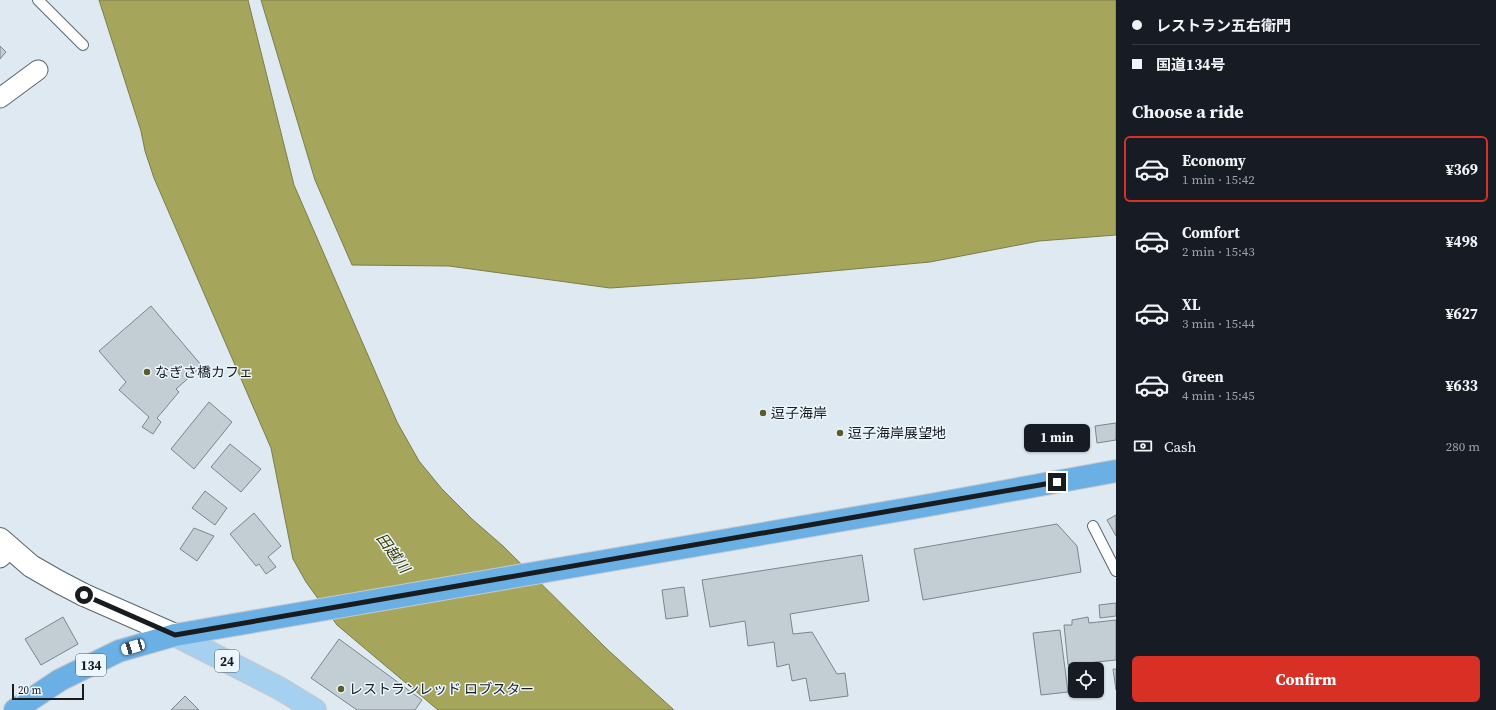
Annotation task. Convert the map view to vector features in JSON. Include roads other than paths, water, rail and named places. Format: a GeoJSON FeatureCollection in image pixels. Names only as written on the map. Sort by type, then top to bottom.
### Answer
{"type":"FeatureCollection","features":[{"type":"Feature","properties":{"kind":"highway","name":"134"},"geometry":{"type":"LineString","coordinates":[[18,709],[60,680],[119,651],[175,635],[916,508],[1116,471]]}},
{"type":"Feature","properties":{"kind":"main road"},"geometry":{"type":"LineString","coordinates":[[4,548],[58,582],[175,635]]}},
{"type":"Feature","properties":{"kind":"main road","name":"24"},"geometry":{"type":"LineString","coordinates":[[175,635],[278,688],[307,708]]}},
{"type":"Feature","properties":{"kind":"street"},"geometry":{"type":"LineString","coordinates":[[0,98],[38,70]]}},
{"type":"Feature","properties":{"kind":"lane"},"geometry":{"type":"LineString","coordinates":[[38,0],[83,45]]}},
{"type":"Feature","properties":{"kind":"lane"},"geometry":{"type":"LineString","coordinates":[[1093,526],[1116,571]]}},
{"type":"Feature","properties":{"kind":"water","name":"田越川"},"geometry":{"type":"Polygon","coordinates":[[[99,0],[248,0],[294,185],[397,422],[419,461],[442,489],[472,519],[503,546],[608,650],[674,710],[438,710],[337,625],[306,582],[293,559],[271,448],[154,178],[145,151],[141,131],[99,0]]]}},
{"type":"Feature","properties":{"kind":"water"},"geometry":{"type":"Polygon","coordinates":[[[261,0],[1116,0],[1116,235],[1039,241],[930,262],[756,278],[610,288],[449,266],[352,265],[315,180],[261,0]]]}},
{"type":"Feature","properties":{"kind":"place","name":"なぎさ橋カフェ"},"geometry":{"type":"Point","coordinates":[147,372]}},
{"type":"Feature","properties":{"kind":"place","name":"逗子海岸"},"geometry":{"type":"Point","coordinates":[763,413]}},
{"type":"Feature","properties":{"kind":"place","name":"逗子海岸展望地"},"geometry":{"type":"Point","coordinates":[840,433]}},
{"type":"Feature","properties":{"kind":"place","name":"レストランレッド ロブスター"},"geometry":{"type":"Point","coordinates":[341,689]}}]}
